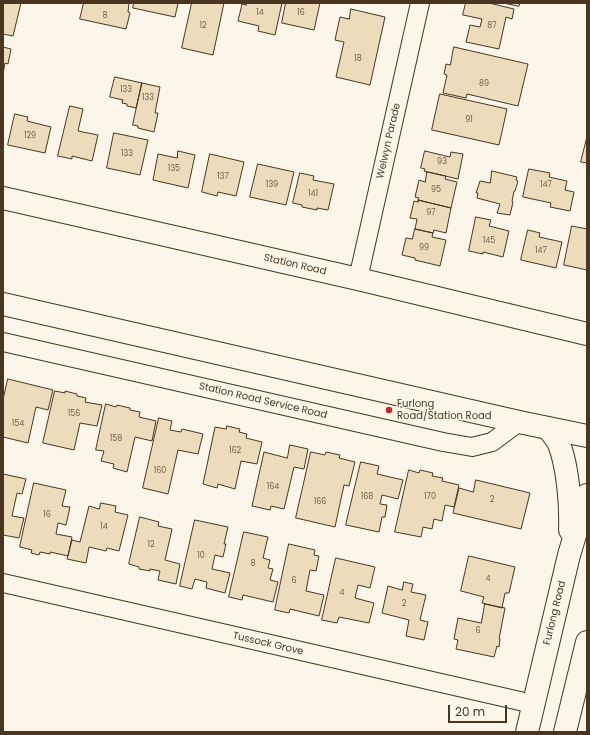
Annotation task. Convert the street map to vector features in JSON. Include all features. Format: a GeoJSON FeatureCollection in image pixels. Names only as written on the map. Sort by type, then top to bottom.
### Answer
{"type":"FeatureCollection","features":[{"type":"Feature","properties":{"kind":"main road","name":"Station Road"},"geometry":{"type":"LineString","coordinates":[[3,198],[358,279],[587,334]]}},
{"type":"Feature","properties":{"kind":"main road"},"geometry":{"type":"LineString","coordinates":[[3,304],[549,429],[587,436]]}},
{"type":"Feature","properties":{"kind":"main road"},"geometry":{"type":"LineString","coordinates":[[549,429],[558,443],[564,461],[571,518],[569,555]]}},
{"type":"Feature","properties":{"kind":"main road","name":"Furlong Road"},"geometry":{"type":"LineString","coordinates":[[527,732],[569,555],[587,495]]}},
{"type":"Feature","properties":{"kind":"main road"},"geometry":{"type":"LineString","coordinates":[[565,732],[587,642]]}},
{"type":"Feature","properties":{"kind":"street","name":"Welwyn Parade"},"geometry":{"type":"LineString","coordinates":[[358,279],[420,3]]}},
{"type":"Feature","properties":{"kind":"street","name":"Station Road Service Road"},"geometry":{"type":"LineString","coordinates":[[3,342],[443,442],[472,447],[492,442],[519,422]]}},
{"type":"Feature","properties":{"kind":"street","name":"Tussock Grove"},"geometry":{"type":"LineString","coordinates":[[3,583],[533,704]]}},
{"type":"Feature","properties":{"kind":"building"},"geometry":{"type":"Polygon","coordinates":[[[3,3],[21,3],[13,36],[3,34],[3,3]]]}},
{"type":"Feature","properties":{"kind":"building"},"geometry":{"type":"Polygon","coordinates":[[[84,3],[129,3],[128,12],[130,13],[126,29],[80,19],[84,3]]]}},
{"type":"Feature","properties":{"kind":"building"},"geometry":{"type":"Polygon","coordinates":[[[134,3],[178,3],[175,17],[133,8],[134,3]]]}},
{"type":"Feature","properties":{"kind":"building"},"geometry":{"type":"Polygon","coordinates":[[[192,3],[224,3],[213,55],[182,48],[192,3]]]}},
{"type":"Feature","properties":{"kind":"building"},"geometry":{"type":"Polygon","coordinates":[[[247,3],[282,3],[275,35],[258,31],[259,26],[238,21],[242,4],[246,5],[247,3]]]}},
{"type":"Feature","properties":{"kind":"building"},"geometry":{"type":"Polygon","coordinates":[[[286,3],[320,3],[314,30],[282,23],[286,3]]]}},
{"type":"Feature","properties":{"kind":"building"},"geometry":{"type":"Polygon","coordinates":[[[466,3],[489,3],[514,9],[512,19],[506,17],[499,49],[466,42],[470,25],[480,27],[482,19],[463,15],[466,3]]]}},
{"type":"Feature","properties":{"kind":"building"},"geometry":{"type":"Polygon","coordinates":[[[504,3],[520,3],[519,6],[504,3]]]}},
{"type":"Feature","properties":{"kind":"building"},"geometry":{"type":"Polygon","coordinates":[[[351,9],[385,17],[370,85],[336,77],[344,42],[335,40],[340,17],[349,19],[351,9]]]}},
{"type":"Feature","properties":{"kind":"building"},"geometry":{"type":"Polygon","coordinates":[[[3,47],[11,49],[8,64],[5,63],[3,74],[3,47]]]}},
{"type":"Feature","properties":{"kind":"building"},"geometry":{"type":"Polygon","coordinates":[[[454,47],[528,64],[518,106],[467,94],[466,98],[443,93],[447,75],[444,74],[446,64],[450,65],[454,47]]]}},
{"type":"Feature","properties":{"kind":"building"},"geometry":{"type":"Polygon","coordinates":[[[115,77],[142,83],[136,108],[122,103],[123,100],[110,97],[115,77]]]}},
{"type":"Feature","properties":{"kind":"building"},"geometry":{"type":"Polygon","coordinates":[[[142,83],[160,87],[155,113],[158,113],[154,132],[138,128],[138,126],[133,125],[142,83]]]}},
{"type":"Feature","properties":{"kind":"building"},"geometry":{"type":"Polygon","coordinates":[[[440,94],[507,109],[499,145],[432,130],[440,94]]]}},
{"type":"Feature","properties":{"kind":"building"},"geometry":{"type":"Polygon","coordinates":[[[70,106],[83,109],[78,131],[98,135],[92,161],[72,156],[72,159],[58,156],[70,106]]]}},
{"type":"Feature","properties":{"kind":"building"},"geometry":{"type":"Polygon","coordinates":[[[15,114],[28,117],[27,121],[51,127],[45,153],[8,145],[15,114]]]}},
{"type":"Feature","properties":{"kind":"building"},"geometry":{"type":"Polygon","coordinates":[[[114,133],[148,140],[140,175],[107,168],[114,133]]]}},
{"type":"Feature","properties":{"kind":"building"},"geometry":{"type":"Polygon","coordinates":[[[587,137],[587,163],[581,162],[587,137]]]}},
{"type":"Feature","properties":{"kind":"building"},"geometry":{"type":"Polygon","coordinates":[[[178,151],[195,155],[188,188],[153,180],[158,154],[177,158],[178,151]]]}},
{"type":"Feature","properties":{"kind":"building"},"geometry":{"type":"Polygon","coordinates":[[[425,151],[450,157],[451,152],[463,154],[458,179],[424,171],[425,169],[421,168],[425,151]]]}},
{"type":"Feature","properties":{"kind":"building"},"geometry":{"type":"Polygon","coordinates":[[[210,154],[244,162],[236,196],[218,192],[217,196],[202,192],[210,154]]]}},
{"type":"Feature","properties":{"kind":"building"},"geometry":{"type":"Polygon","coordinates":[[[258,164],[294,172],[286,205],[250,197],[258,164]]]}},
{"type":"Feature","properties":{"kind":"building"},"geometry":{"type":"Polygon","coordinates":[[[529,169],[550,173],[549,177],[567,181],[565,190],[574,192],[570,211],[550,207],[551,203],[523,197],[529,169]]]}},
{"type":"Feature","properties":{"kind":"building"},"geometry":{"type":"Polygon","coordinates":[[[492,171],[517,177],[516,180],[518,181],[514,191],[510,215],[497,213],[500,204],[477,198],[478,193],[476,193],[480,181],[490,183],[492,171]]]}},
{"type":"Feature","properties":{"kind":"building"},"geometry":{"type":"Polygon","coordinates":[[[427,172],[446,176],[445,179],[457,182],[451,208],[418,200],[419,198],[415,197],[419,180],[425,182],[427,172]]]}},
{"type":"Feature","properties":{"kind":"building"},"geometry":{"type":"Polygon","coordinates":[[[300,173],[314,176],[313,180],[334,184],[328,210],[317,208],[317,210],[302,207],[302,205],[293,203],[300,173]]]}},
{"type":"Feature","properties":{"kind":"building"},"geometry":{"type":"Polygon","coordinates":[[[418,200],[451,208],[446,233],[434,230],[433,233],[415,229],[417,219],[410,218],[414,201],[418,202],[418,200]]]}},
{"type":"Feature","properties":{"kind":"building"},"geometry":{"type":"Polygon","coordinates":[[[476,217],[491,220],[489,226],[509,231],[503,257],[483,252],[483,254],[469,251],[476,217]]]}},
{"type":"Feature","properties":{"kind":"building"},"geometry":{"type":"Polygon","coordinates":[[[572,226],[587,229],[587,270],[564,265],[572,226]]]}},
{"type":"Feature","properties":{"kind":"building"},"geometry":{"type":"Polygon","coordinates":[[[415,229],[433,233],[432,237],[446,240],[440,266],[402,255],[406,238],[412,239],[415,229]]]}},
{"type":"Feature","properties":{"kind":"building"},"geometry":{"type":"Polygon","coordinates":[[[528,230],[540,233],[539,237],[562,242],[556,268],[521,260],[528,230]]]}},
{"type":"Feature","properties":{"kind":"building"},"geometry":{"type":"Polygon","coordinates":[[[8,379],[53,390],[48,410],[36,407],[28,443],[3,437],[3,400],[8,379]]]}},
{"type":"Feature","properties":{"kind":"building"},"geometry":{"type":"Polygon","coordinates":[[[55,391],[65,393],[65,391],[77,394],[77,396],[86,398],[85,402],[102,405],[97,426],[80,423],[74,450],[43,443],[55,391]]]}},
{"type":"Feature","properties":{"kind":"building"},"geometry":{"type":"Polygon","coordinates":[[[106,404],[116,407],[117,405],[130,408],[130,410],[140,412],[139,417],[156,421],[152,441],[135,437],[127,472],[113,468],[114,464],[101,461],[104,451],[96,450],[106,404]]]}},
{"type":"Feature","properties":{"kind":"building"},"geometry":{"type":"Polygon","coordinates":[[[159,418],[172,421],[170,430],[181,432],[182,429],[203,434],[198,454],[178,450],[168,494],[143,488],[159,418]]]}},
{"type":"Feature","properties":{"kind":"building"},"geometry":{"type":"Polygon","coordinates":[[[227,426],[240,429],[239,432],[247,434],[246,438],[262,442],[257,464],[241,461],[235,489],[218,484],[217,488],[203,484],[215,427],[226,429],[227,426]]]}},
{"type":"Feature","properties":{"kind":"building"},"geometry":{"type":"Polygon","coordinates":[[[290,445],[308,449],[304,469],[294,467],[284,509],[271,506],[270,510],[252,506],[264,452],[287,458],[290,445]]]}},
{"type":"Feature","properties":{"kind":"building"},"geometry":{"type":"Polygon","coordinates":[[[311,452],[325,455],[326,452],[340,455],[339,458],[355,462],[349,486],[344,485],[335,527],[296,518],[311,452]]]}},
{"type":"Feature","properties":{"kind":"building"},"geometry":{"type":"Polygon","coordinates":[[[361,462],[379,466],[377,474],[403,480],[398,499],[382,495],[380,504],[387,505],[385,517],[382,517],[379,532],[346,525],[361,462]]]}},
{"type":"Feature","properties":{"kind":"building"},"geometry":{"type":"Polygon","coordinates":[[[409,470],[419,473],[420,470],[433,473],[432,476],[443,478],[442,481],[459,485],[454,507],[445,505],[442,521],[434,519],[432,529],[423,527],[421,537],[395,532],[409,470]]]}},
{"type":"Feature","properties":{"kind":"building"},"geometry":{"type":"Polygon","coordinates":[[[3,474],[26,479],[22,494],[17,493],[12,516],[24,518],[19,538],[3,535],[3,474]]]}},
{"type":"Feature","properties":{"kind":"building"},"geometry":{"type":"Polygon","coordinates":[[[476,480],[530,493],[521,529],[453,513],[459,488],[473,492],[476,480]]]}},
{"type":"Feature","properties":{"kind":"building"},"geometry":{"type":"Polygon","coordinates":[[[34,483],[66,490],[62,506],[70,507],[66,525],[58,523],[56,534],[72,537],[68,556],[50,552],[50,554],[40,552],[39,555],[31,553],[32,550],[20,547],[34,483]]]}},
{"type":"Feature","properties":{"kind":"building"},"geometry":{"type":"Polygon","coordinates":[[[101,503],[116,506],[115,512],[128,515],[119,551],[107,548],[106,551],[89,547],[86,563],[67,559],[72,540],[80,542],[89,506],[99,509],[101,503]]]}},
{"type":"Feature","properties":{"kind":"building"},"geometry":{"type":"Polygon","coordinates":[[[140,517],[159,522],[158,526],[172,529],[165,560],[180,564],[176,584],[158,580],[160,571],[139,569],[139,567],[129,564],[140,517]]]}},
{"type":"Feature","properties":{"kind":"building"},"geometry":{"type":"Polygon","coordinates":[[[195,520],[228,527],[223,557],[215,555],[212,569],[230,573],[225,593],[206,588],[207,582],[195,579],[192,589],[180,586],[195,520]]]}},
{"type":"Feature","properties":{"kind":"building"},"geometry":{"type":"Polygon","coordinates":[[[244,532],[268,537],[263,558],[270,560],[268,568],[273,569],[270,580],[278,582],[273,602],[243,595],[242,600],[229,597],[244,532]]]}},
{"type":"Feature","properties":{"kind":"building"},"geometry":{"type":"Polygon","coordinates":[[[289,544],[315,550],[314,555],[319,556],[316,571],[310,570],[306,591],[324,595],[319,616],[290,609],[289,613],[275,610],[289,544]]]}},
{"type":"Feature","properties":{"kind":"building"},"geometry":{"type":"Polygon","coordinates":[[[469,556],[515,567],[509,593],[505,593],[502,608],[482,603],[484,597],[461,591],[469,556]]]}},
{"type":"Feature","properties":{"kind":"building"},"geometry":{"type":"Polygon","coordinates":[[[336,558],[375,567],[370,588],[358,585],[355,598],[374,603],[369,623],[339,617],[337,623],[322,620],[336,558]]]}},
{"type":"Feature","properties":{"kind":"building"},"geometry":{"type":"Polygon","coordinates":[[[404,582],[413,584],[411,592],[426,595],[420,620],[428,622],[424,640],[406,636],[409,620],[382,613],[388,586],[402,590],[404,582]]]}},
{"type":"Feature","properties":{"kind":"building"},"geometry":{"type":"Polygon","coordinates":[[[485,604],[505,608],[499,639],[499,647],[497,646],[494,657],[456,649],[458,640],[454,639],[458,618],[481,623],[485,604]]]}},
{"type":"Feature","properties":{"kind":"place","name":"Furlong Road/Station Road"},"geometry":{"type":"Point","coordinates":[389,410]}}]}
